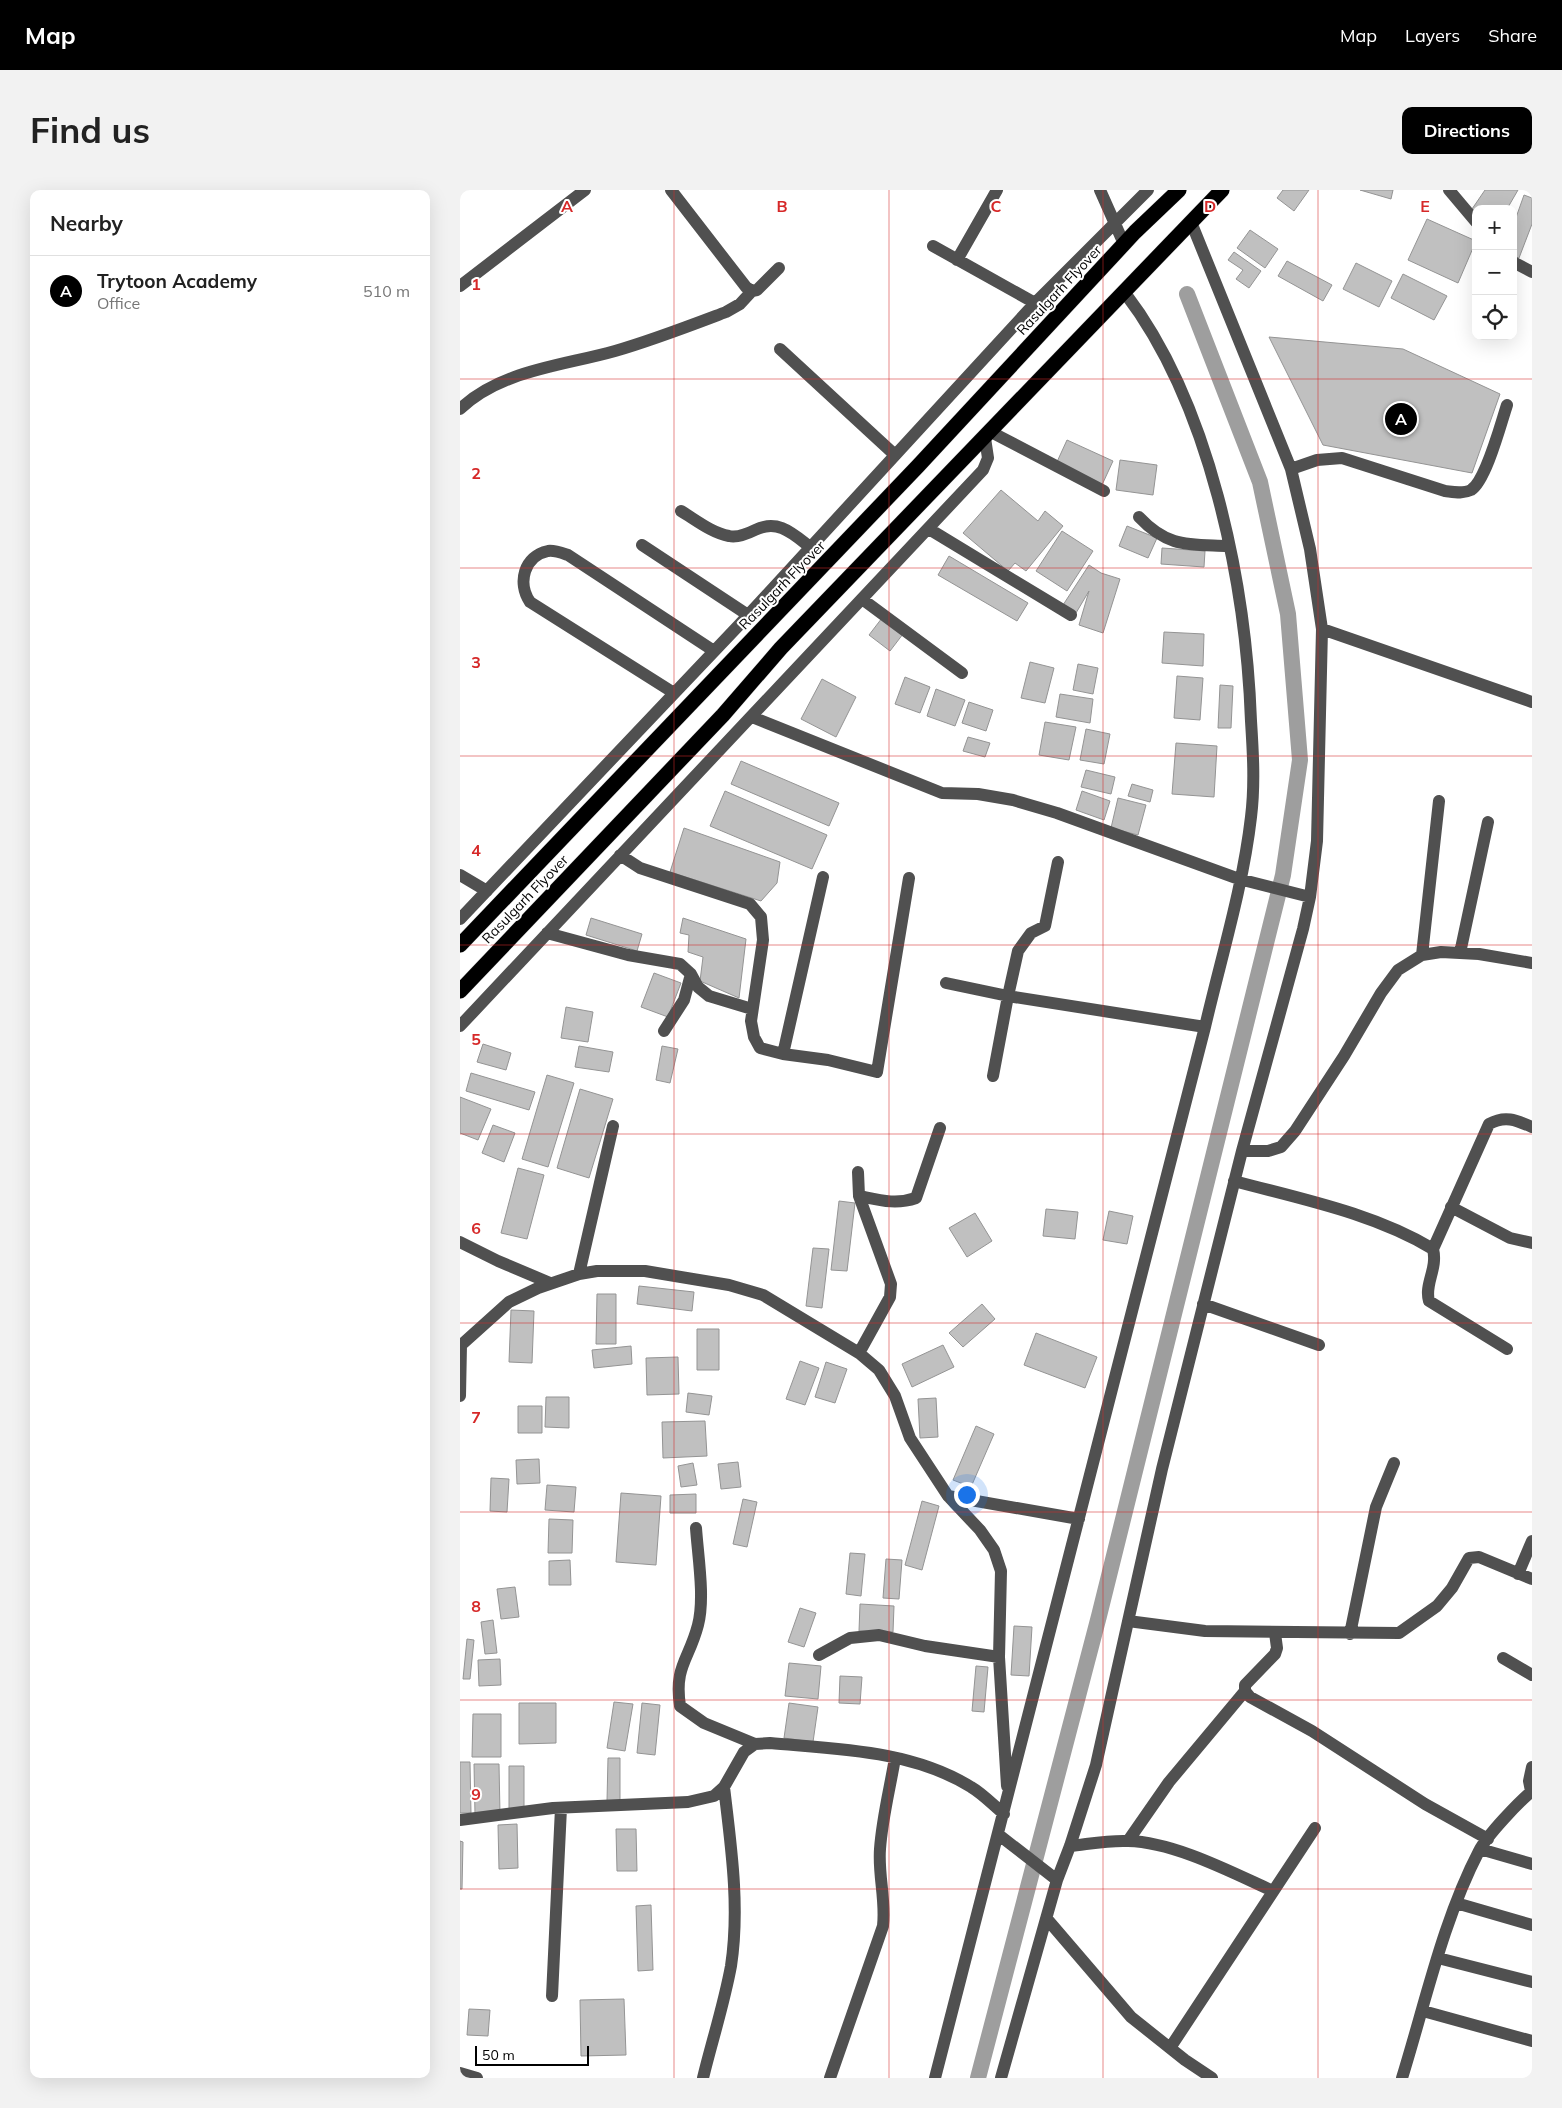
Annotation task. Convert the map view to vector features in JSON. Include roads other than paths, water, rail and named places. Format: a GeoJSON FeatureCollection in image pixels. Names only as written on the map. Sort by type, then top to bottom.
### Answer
{"type":"FeatureCollection","features":[{"type":"Feature","properties":{"kind":"highway","name":"Rasulgarh Flyover"},"geometry":{"type":"LineString","coordinates":[[460,945],[904,480],[1135,232],[1179,190]]}},
{"type":"Feature","properties":{"kind":"highway","name":"Rasulgarh Flyover"},"geometry":{"type":"LineString","coordinates":[[460,991],[723,715],[781,648],[1179,237],[1222,190]]}},
{"type":"Feature","properties":{"kind":"street"},"geometry":{"type":"LineString","coordinates":[[460,286],[585,190]]}},
{"type":"Feature","properties":{"kind":"street"},"geometry":{"type":"LineString","coordinates":[[671,190],[746,287],[757,290],[779,268]]}},
{"type":"Feature","properties":{"kind":"street"},"geometry":{"type":"LineString","coordinates":[[957,260],[997,190]]}},
{"type":"Feature","properties":{"kind":"street"},"geometry":{"type":"LineString","coordinates":[[1100,190],[1124,244]]}},
{"type":"Feature","properties":{"kind":"street"},"geometry":{"type":"LineString","coordinates":[[460,919],[748,615],[1035,303],[1148,190]]}},
{"type":"Feature","properties":{"kind":"street"},"geometry":{"type":"LineString","coordinates":[[1449,190],[1472,217]]}},
{"type":"Feature","properties":{"kind":"street"},"geometry":{"type":"LineString","coordinates":[[1001,2078],[1047,1919],[1053,1877],[1070,1846],[1096,1765],[1162,1469],[1234,1181],[1310,897],[1317,841],[1322,628],[1310,550],[1291,469],[1191,222]]}},
{"type":"Feature","properties":{"kind":"street"},"geometry":{"type":"LineString","coordinates":[[933,246],[1035,303]]}},
{"type":"Feature","properties":{"kind":"street"},"geometry":{"type":"LineString","coordinates":[[1517,264],[1532,272]]}},
{"type":"Feature","properties":{"kind":"street"},"geometry":{"type":"LineString","coordinates":[[460,409],[475,395],[539,368],[623,348],[726,312],[740,304],[752,290]]}},
{"type":"Feature","properties":{"kind":"street"},"geometry":{"type":"LineString","coordinates":[[935,2078],[999,1835],[1205,1027],[1239,879],[1251,816],[1253,759],[1249,661],[1241,603],[1228,546],[1207,460],[1180,385],[1159,344],[1125,292]]}},
{"type":"Feature","properties":{"kind":"street"},"geometry":{"type":"LineString","coordinates":[[780,349],[895,455]]}},
{"type":"Feature","properties":{"kind":"street"},"geometry":{"type":"LineString","coordinates":[[1291,469],[1317,460],[1342,458],[1444,491],[1461,493],[1472,489],[1481,478],[1507,405]]}},
{"type":"Feature","properties":{"kind":"street"},"geometry":{"type":"LineString","coordinates":[[460,1026],[983,470],[988,458],[988,435],[1104,491]]}},
{"type":"Feature","properties":{"kind":"street"},"geometry":{"type":"LineString","coordinates":[[681,511],[718,533],[730,537],[746,535],[764,526],[775,525],[787,529],[810,547]]}},
{"type":"Feature","properties":{"kind":"street"},"geometry":{"type":"LineString","coordinates":[[1139,517],[1153,532],[1169,541],[1228,546]]}},
{"type":"Feature","properties":{"kind":"street"},"geometry":{"type":"LineString","coordinates":[[929,529],[1071,615]]}},
{"type":"Feature","properties":{"kind":"street"},"geometry":{"type":"LineString","coordinates":[[642,545],[748,615]]}},
{"type":"Feature","properties":{"kind":"street"},"geometry":{"type":"LineString","coordinates":[[674,693],[530,602],[524,593],[523,582],[525,569],[534,556],[550,551],[568,555],[714,651]]}},
{"type":"Feature","properties":{"kind":"street"},"geometry":{"type":"LineString","coordinates":[[862,599],[962,672]]}},
{"type":"Feature","properties":{"kind":"street"},"geometry":{"type":"LineString","coordinates":[[1322,628],[1532,702]]}},
{"type":"Feature","properties":{"kind":"street"},"geometry":{"type":"LineString","coordinates":[[752,717],[942,793],[978,794],[1013,800],[1057,813],[1239,879],[1310,897]]}},
{"type":"Feature","properties":{"kind":"street"},"geometry":{"type":"LineString","coordinates":[[1422,955],[1439,801]]}},
{"type":"Feature","properties":{"kind":"street"},"geometry":{"type":"LineString","coordinates":[[1460,953],[1488,822]]}},
{"type":"Feature","properties":{"kind":"street"},"geometry":{"type":"LineString","coordinates":[[620,855],[640,868],[750,904],[761,917],[763,940],[752,1009],[754,1037],[760,1048],[783,1054],[828,1060],[877,1072],[909,878]]}},
{"type":"Feature","properties":{"kind":"street"},"geometry":{"type":"LineString","coordinates":[[993,1076],[1018,951],[1031,932],[1045,926],[1058,862]]}},
{"type":"Feature","properties":{"kind":"street"},"geometry":{"type":"LineString","coordinates":[[460,875],[487,891]]}},
{"type":"Feature","properties":{"kind":"street"},"geometry":{"type":"LineString","coordinates":[[783,1054],[823,877]]}},
{"type":"Feature","properties":{"kind":"street"},"geometry":{"type":"LineString","coordinates":[[547,933],[628,955],[680,964],[691,974],[698,987],[709,996],[752,1009]]}},
{"type":"Feature","properties":{"kind":"street"},"geometry":{"type":"LineString","coordinates":[[1242,1151],[1268,1152],[1281,1147],[1295,1131],[1344,1056],[1381,993],[1398,970],[1422,955],[1460,953],[1532,963]]}},
{"type":"Feature","properties":{"kind":"street"},"geometry":{"type":"LineString","coordinates":[[664,1031],[684,1000],[691,974]]}},
{"type":"Feature","properties":{"kind":"street"},"geometry":{"type":"LineString","coordinates":[[946,983],[1008,996],[1205,1027]]}},
{"type":"Feature","properties":{"kind":"street"},"geometry":{"type":"LineString","coordinates":[[1506,1348],[1429,1301],[1427,1293],[1435,1268],[1433,1249],[1489,1124],[1499,1118],[1512,1119],[1532,1127]]}},
{"type":"Feature","properties":{"kind":"street"},"geometry":{"type":"LineString","coordinates":[[579,1274],[613,1126]]}},
{"type":"Feature","properties":{"kind":"street"},"geometry":{"type":"LineString","coordinates":[[858,1196],[891,1202],[905,1202],[916,1198],[940,1128]]}},
{"type":"Feature","properties":{"kind":"street"},"geometry":{"type":"LineString","coordinates":[[858,1172],[858,1196],[891,1284],[890,1297],[859,1353]]}},
{"type":"Feature","properties":{"kind":"street"},"geometry":{"type":"LineString","coordinates":[[1234,1181],[1338,1209],[1372,1221],[1433,1249]]}},
{"type":"Feature","properties":{"kind":"street"},"geometry":{"type":"LineString","coordinates":[[1451,1207],[1510,1238],[1532,1243]]}},
{"type":"Feature","properties":{"kind":"street"},"geometry":{"type":"LineString","coordinates":[[460,1242],[498,1261],[550,1283]]}},
{"type":"Feature","properties":{"kind":"street"},"geometry":{"type":"LineString","coordinates":[[460,1396],[460,1345],[509,1302],[550,1283],[579,1274],[597,1271],[645,1270],[729,1285],[763,1295],[859,1353],[879,1370],[895,1396],[910,1438],[948,1496],[980,1530],[994,1550],[1001,1570],[999,1657],[1008,1798]]}},
{"type":"Feature","properties":{"kind":"street"},"geometry":{"type":"LineString","coordinates":[[1203,1304],[1319,1345]]}},
{"type":"Feature","properties":{"kind":"street"},"geometry":{"type":"LineString","coordinates":[[1350,1634],[1376,1507],[1394,1463]]}},
{"type":"Feature","properties":{"kind":"street"},"geometry":{"type":"LineString","coordinates":[[948,1496],[1079,1519]]}},
{"type":"Feature","properties":{"kind":"street"},"geometry":{"type":"LineString","coordinates":[[696,1528],[701,1605],[698,1624],[679,1676],[680,1706],[704,1723],[755,1744],[770,1743],[850,1750],[895,1758],[945,1773],[972,1787],[1004,1814]]}},
{"type":"Feature","properties":{"kind":"street"},"geometry":{"type":"LineString","coordinates":[[1518,1574],[1532,1541]]}},
{"type":"Feature","properties":{"kind":"street"},"geometry":{"type":"LineString","coordinates":[[1128,1621],[1205,1631],[1350,1634],[1399,1633],[1411,1627],[1437,1606],[1447,1594],[1469,1558],[1480,1557],[1532,1579]]}},
{"type":"Feature","properties":{"kind":"street"},"geometry":{"type":"LineString","coordinates":[[1275,1633],[1277,1648],[1275,1654],[1245,1685],[1245,1691],[1250,1697],[1312,1731],[1484,1844],[1532,1864]]}},
{"type":"Feature","properties":{"kind":"street"},"geometry":{"type":"LineString","coordinates":[[819,1655],[850,1638],[879,1635],[933,1647],[999,1657]]}},
{"type":"Feature","properties":{"kind":"street"},"geometry":{"type":"LineString","coordinates":[[1503,1658],[1532,1675]]}},
{"type":"Feature","properties":{"kind":"street"},"geometry":{"type":"LineString","coordinates":[[1128,1841],[1169,1782],[1245,1691]]}},
{"type":"Feature","properties":{"kind":"street"},"geometry":{"type":"LineString","coordinates":[[460,1820],[561,1808],[688,1802],[714,1796],[724,1787],[744,1752],[755,1744]]}},
{"type":"Feature","properties":{"kind":"street"},"geometry":{"type":"LineString","coordinates":[[830,2078],[883,1926],[885,1914],[879,1875],[880,1848],[895,1758]]}},
{"type":"Feature","properties":{"kind":"street"},"geometry":{"type":"LineString","coordinates":[[1403,2078],[1456,1904],[1484,1844],[1532,1791],[1529,1781],[1532,1767]]}},
{"type":"Feature","properties":{"kind":"street"},"geometry":{"type":"LineString","coordinates":[[703,2078],[730,1967],[734,1929],[734,1876],[724,1787]]}},
{"type":"Feature","properties":{"kind":"street"},"geometry":{"type":"LineString","coordinates":[[552,1996],[561,1808]]}},
{"type":"Feature","properties":{"kind":"street"},"geometry":{"type":"LineString","coordinates":[[1170,2048],[1315,1828]]}},
{"type":"Feature","properties":{"kind":"street"},"geometry":{"type":"LineString","coordinates":[[999,1835],[1053,1877]]}},
{"type":"Feature","properties":{"kind":"street"},"geometry":{"type":"LineString","coordinates":[[1070,1846],[1128,1841],[1154,1845],[1210,1862],[1273,1891]]}},
{"type":"Feature","properties":{"kind":"street"},"geometry":{"type":"LineString","coordinates":[[1456,1904],[1532,1925]]}},
{"type":"Feature","properties":{"kind":"street"},"geometry":{"type":"LineString","coordinates":[[1047,1919],[1131,2017],[1209,2077]]}},
{"type":"Feature","properties":{"kind":"street"},"geometry":{"type":"LineString","coordinates":[[1438,1958],[1532,1982]]}},
{"type":"Feature","properties":{"kind":"street"},"geometry":{"type":"LineString","coordinates":[[1423,2011],[1532,2041]]}},
{"type":"Feature","properties":{"kind":"street"},"geometry":{"type":"LineString","coordinates":[[460,2073],[477,2078]]}},
{"type":"Feature","properties":{"kind":"waterway"},"geometry":{"type":"LineString","coordinates":[[978,2078],[1099,1616],[1283,875],[1300,760],[1288,614],[1260,482],[1187,294]]}},
{"type":"Feature","properties":{"kind":"place","name":"Trytoon Academy"},"geometry":{"type":"Point","coordinates":[1401,419]}}]}
